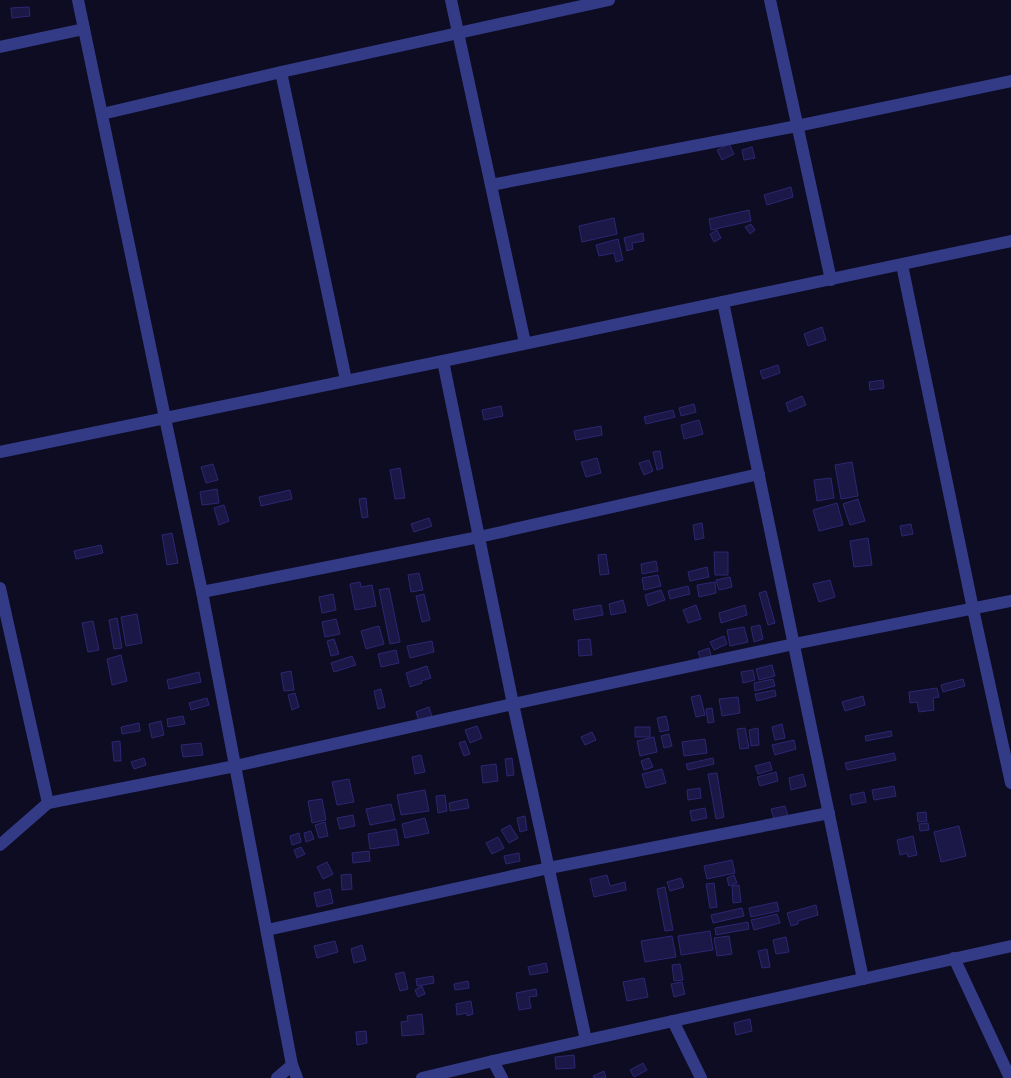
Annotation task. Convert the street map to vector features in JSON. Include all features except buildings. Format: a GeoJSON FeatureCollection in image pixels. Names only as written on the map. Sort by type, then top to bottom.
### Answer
{"type":"FeatureCollection","features":[{"type":"Feature","properties":{"kind":"street"},"geometry":{"type":"LineString","coordinates":[[78,0],[202,592],[292,1065],[297,1078]]}},
{"type":"Feature","properties":{"kind":"street"},"geometry":{"type":"LineString","coordinates":[[451,0],[525,343]]}},
{"type":"Feature","properties":{"kind":"street"},"geometry":{"type":"LineString","coordinates":[[102,114],[281,72],[609,0]]}},
{"type":"Feature","properties":{"kind":"street"},"geometry":{"type":"LineString","coordinates":[[770,0],[831,280]]}},
{"type":"Feature","properties":{"kind":"street"},"geometry":{"type":"LineString","coordinates":[[0,47],[84,28]]}},
{"type":"Feature","properties":{"kind":"street"},"geometry":{"type":"LineString","coordinates":[[281,72],[346,380]]}},
{"type":"Feature","properties":{"kind":"street"},"geometry":{"type":"LineString","coordinates":[[491,185],[797,126],[1011,81]]}},
{"type":"Feature","properties":{"kind":"street"},"geometry":{"type":"LineString","coordinates":[[0,452],[1011,242]]}},
{"type":"Feature","properties":{"kind":"street"},"geometry":{"type":"LineString","coordinates":[[902,265],[1011,783]]}},
{"type":"Feature","properties":{"kind":"street"},"geometry":{"type":"LineString","coordinates":[[723,302],[863,979]]}},
{"type":"Feature","properties":{"kind":"street"},"geometry":{"type":"LineString","coordinates":[[443,361],[513,704],[586,1040]]}},
{"type":"Feature","properties":{"kind":"street"},"geometry":{"type":"LineString","coordinates":[[202,592],[479,537],[759,474]]}},
{"type":"Feature","properties":{"kind":"street"},"geometry":{"type":"LineString","coordinates":[[1,593],[48,803]]}},
{"type":"Feature","properties":{"kind":"street"},"geometry":{"type":"LineString","coordinates":[[0,845],[48,803],[235,766],[513,704],[794,644],[1011,601]]}},
{"type":"Feature","properties":{"kind":"street"},"geometry":{"type":"LineString","coordinates":[[267,930],[549,868],[829,813]]}},
{"type":"Feature","properties":{"kind":"street"},"geometry":{"type":"LineString","coordinates":[[422,1078],[586,1040],[1011,946]]}},
{"type":"Feature","properties":{"kind":"street"},"geometry":{"type":"LineString","coordinates":[[954,958],[1010,1078]]}},
{"type":"Feature","properties":{"kind":"street"},"geometry":{"type":"LineString","coordinates":[[673,1021],[701,1078]]}},
{"type":"Feature","properties":{"kind":"street"},"geometry":{"type":"LineString","coordinates":[[493,1061],[502,1078]]}},
{"type":"Feature","properties":{"kind":"street"},"geometry":{"type":"LineString","coordinates":[[277,1078],[292,1065]]}}]}
